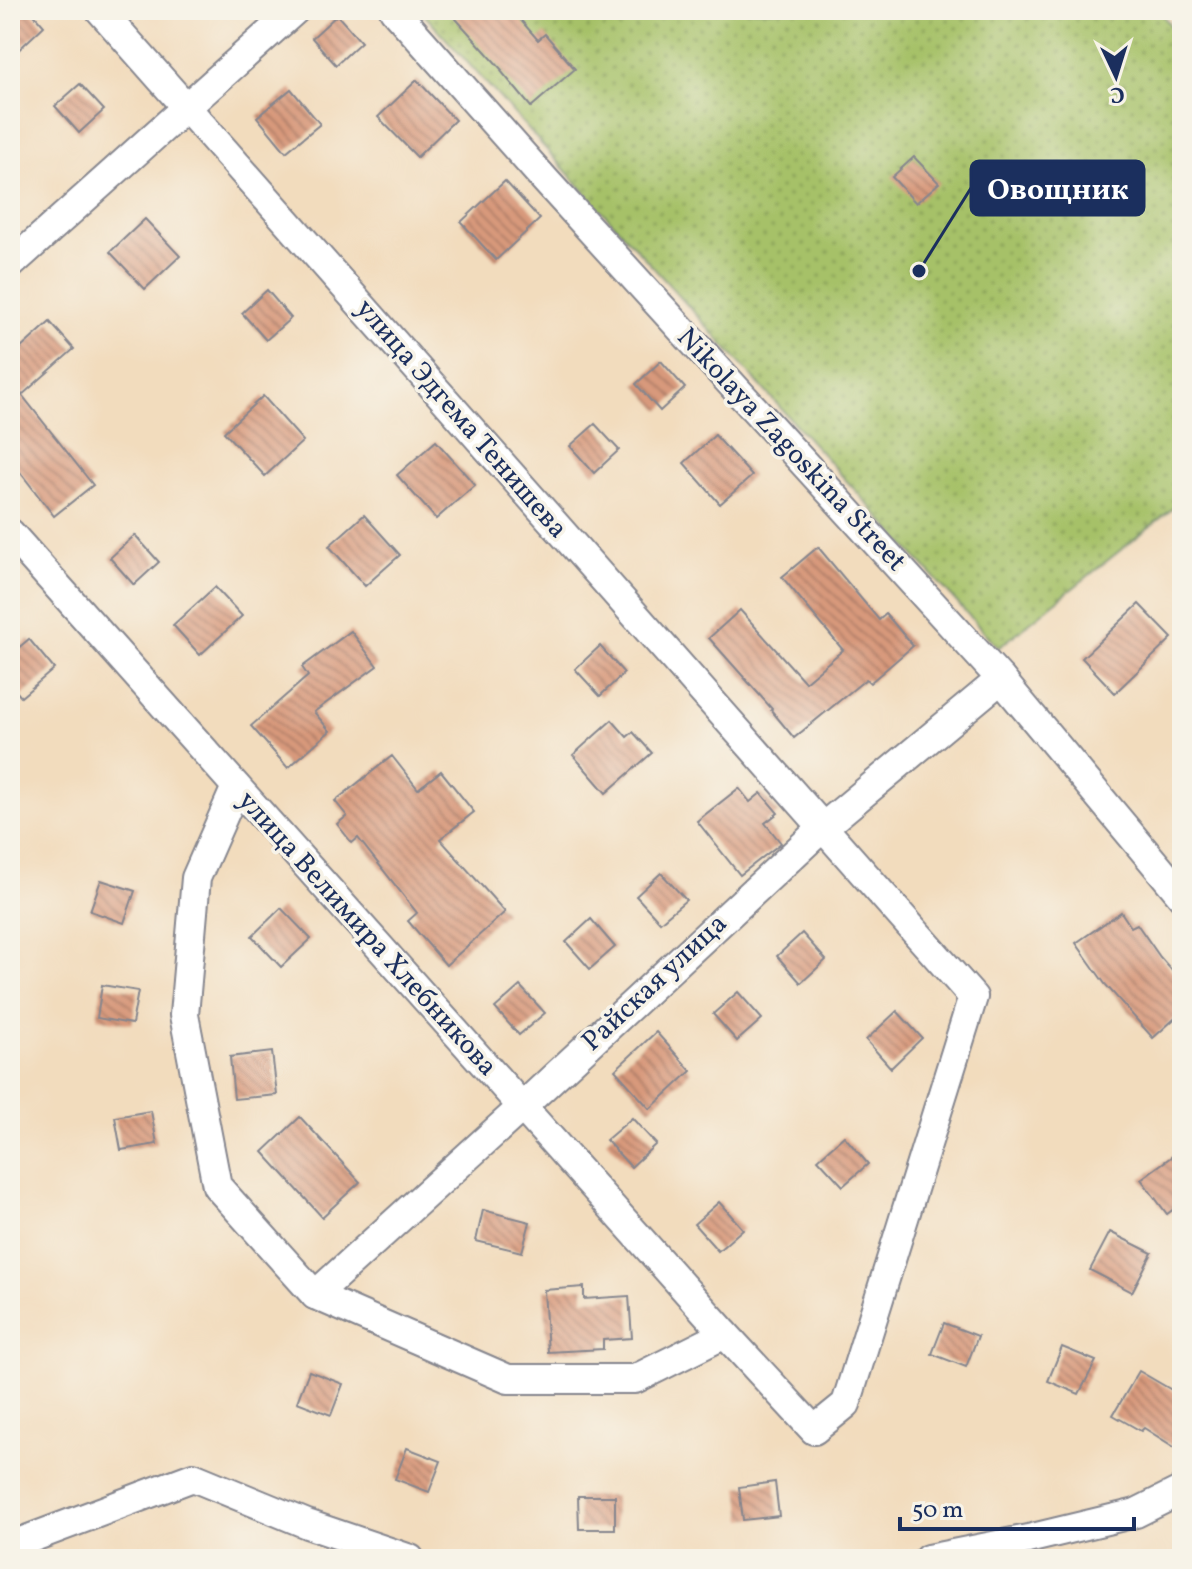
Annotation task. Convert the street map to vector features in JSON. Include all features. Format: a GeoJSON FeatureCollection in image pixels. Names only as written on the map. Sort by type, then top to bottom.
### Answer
{"type":"FeatureCollection","features":[{"type":"Feature","properties":{"kind":"street","name":"улица Эдгема Тенишева"},"geometry":{"type":"LineString","coordinates":[[100,10],[973,997],[846,1404],[814,1430],[725,1334]]}},
{"type":"Feature","properties":{"kind":"street"},"geometry":{"type":"LineString","coordinates":[[10,265],[295,10]]}},
{"type":"Feature","properties":{"kind":"street","name":"Nikolaya Zagoskina Street"},"geometry":{"type":"LineString","coordinates":[[394,10],[1001,679],[1182,896]]}},
{"type":"Feature","properties":{"kind":"street","name":"улица Велимира Хлебникова"},"geometry":{"type":"LineString","coordinates":[[10,533],[725,1334]]}},
{"type":"Feature","properties":{"kind":"street","name":"Райская улица"},"geometry":{"type":"LineString","coordinates":[[315,1295],[822,828],[1001,679]]}},
{"type":"Feature","properties":{"kind":"street"},"geometry":{"type":"LineString","coordinates":[[236,787],[196,878],[184,1015],[217,1186],[315,1295],[508,1379],[635,1379],[725,1334]]}},
{"type":"Feature","properties":{"kind":"street"},"geometry":{"type":"LineString","coordinates":[[10,1546],[193,1477],[307,1524],[410,1559]]}},
{"type":"Feature","properties":{"kind":"street"},"geometry":{"type":"LineString","coordinates":[[928,1559],[1136,1513],[1182,1490]]}},
{"type":"Feature","properties":{"kind":"green space"},"geometry":{"type":"Polygon","coordinates":[[[420,10],[1159,10],[1182,42],[1182,501],[998,648],[420,10]]]}},
{"type":"Feature","properties":{"kind":"building"},"geometry":{"type":"Polygon","coordinates":[[[10,10],[30,10],[44,26],[10,58],[10,10]]]}},
{"type":"Feature","properties":{"kind":"building"},"geometry":{"type":"Polygon","coordinates":[[[448,10],[512,10],[538,40],[545,34],[575,69],[531,107],[448,10]]]}},
{"type":"Feature","properties":{"kind":"building"},"geometry":{"type":"Polygon","coordinates":[[[337,15],[361,42],[336,65],[312,38],[337,15]]]}},
{"type":"Feature","properties":{"kind":"building"},"geometry":{"type":"Polygon","coordinates":[[[417,80],[455,120],[417,157],[378,117],[417,80]]]}},
{"type":"Feature","properties":{"kind":"building"},"geometry":{"type":"Polygon","coordinates":[[[80,84],[104,110],[79,133],[55,106],[80,84]]]}},
{"type":"Feature","properties":{"kind":"building"},"geometry":{"type":"Polygon","coordinates":[[[291,89],[320,124],[286,152],[257,117],[291,89]]]}},
{"type":"Feature","properties":{"kind":"building"},"geometry":{"type":"Polygon","coordinates":[[[914,157],[939,183],[916,203],[892,177],[914,157]]]}},
{"type":"Feature","properties":{"kind":"building"},"geometry":{"type":"Polygon","coordinates":[[[505,181],[540,219],[496,260],[461,222],[505,181]]]}},
{"type":"Feature","properties":{"kind":"building"},"geometry":{"type":"Polygon","coordinates":[[[145,219],[180,256],[145,289],[110,252],[145,219]]]}},
{"type":"Feature","properties":{"kind":"building"},"geometry":{"type":"Polygon","coordinates":[[[267,290],[291,318],[266,340],[242,313],[267,290]]]}},
{"type":"Feature","properties":{"kind":"building"},"geometry":{"type":"Polygon","coordinates":[[[50,322],[74,349],[22,395],[93,485],[54,516],[10,459],[10,358],[50,322]]]}},
{"type":"Feature","properties":{"kind":"building"},"geometry":{"type":"Polygon","coordinates":[[[661,361],[685,388],[660,411],[636,384],[661,361]]]}},
{"type":"Feature","properties":{"kind":"building"},"geometry":{"type":"Polygon","coordinates":[[[263,396],[303,441],[265,476],[224,432],[263,396]]]}},
{"type":"Feature","properties":{"kind":"building"},"geometry":{"type":"Polygon","coordinates":[[[595,424],[619,450],[594,473],[570,446],[595,424]]]}},
{"type":"Feature","properties":{"kind":"building"},"geometry":{"type":"Polygon","coordinates":[[[715,435],[752,476],[720,504],[684,463],[715,435]]]}},
{"type":"Feature","properties":{"kind":"building"},"geometry":{"type":"Polygon","coordinates":[[[436,441],[475,485],[436,519],[397,475],[436,441]]]}},
{"type":"Feature","properties":{"kind":"building"},"geometry":{"type":"Polygon","coordinates":[[[364,515],[400,555],[365,586],[329,546],[364,515]]]}},
{"type":"Feature","properties":{"kind":"building"},"geometry":{"type":"Polygon","coordinates":[[[135,535],[159,562],[134,585],[110,558],[135,535]]]}},
{"type":"Feature","properties":{"kind":"building"},"geometry":{"type":"Polygon","coordinates":[[[818,547],[879,620],[886,614],[913,646],[870,683],[866,679],[794,738],[709,638],[740,610],[805,682],[843,650],[782,577],[818,547]]]}},
{"type":"Feature","properties":{"kind":"building"},"geometry":{"type":"Polygon","coordinates":[[[215,587],[242,616],[200,655],[173,625],[215,587]]]}},
{"type":"Feature","properties":{"kind":"building"},"geometry":{"type":"Polygon","coordinates":[[[1139,604],[1172,638],[1115,693],[1082,658],[1139,604]]]}},
{"type":"Feature","properties":{"kind":"building"},"geometry":{"type":"Polygon","coordinates":[[[351,631],[377,666],[314,712],[330,731],[288,768],[251,726],[308,676],[302,667],[351,631]]]}},
{"type":"Feature","properties":{"kind":"building"},"geometry":{"type":"Polygon","coordinates":[[[29,639],[54,669],[21,697],[10,684],[10,655],[29,639]]]}},
{"type":"Feature","properties":{"kind":"building"},"geometry":{"type":"Polygon","coordinates":[[[600,646],[624,673],[600,696],[575,669],[600,646]]]}},
{"type":"Feature","properties":{"kind":"building"},"geometry":{"type":"Polygon","coordinates":[[[612,720],[627,737],[633,732],[652,753],[606,793],[573,755],[612,720]]]}},
{"type":"Feature","properties":{"kind":"building"},"geometry":{"type":"Polygon","coordinates":[[[392,756],[418,789],[441,771],[474,812],[440,839],[505,912],[446,965],[408,921],[417,913],[358,838],[352,843],[337,824],[347,816],[335,801],[392,756]]]}},
{"type":"Feature","properties":{"kind":"building"},"geometry":{"type":"Polygon","coordinates":[[[739,788],[750,802],[761,793],[778,813],[765,823],[781,843],[740,875],[697,821],[739,788]]]}},
{"type":"Feature","properties":{"kind":"building"},"geometry":{"type":"Polygon","coordinates":[[[661,873],[686,900],[660,922],[636,896],[661,873]]]}},
{"type":"Feature","properties":{"kind":"building"},"geometry":{"type":"Polygon","coordinates":[[[101,880],[135,891],[124,923],[90,911],[101,880]]]}},
{"type":"Feature","properties":{"kind":"building"},"geometry":{"type":"Polygon","coordinates":[[[281,908],[311,939],[281,967],[252,936],[281,908]]]}},
{"type":"Feature","properties":{"kind":"building"},"geometry":{"type":"Polygon","coordinates":[[[1121,912],[1131,927],[1137,924],[1182,982],[1182,1012],[1153,1038],[1105,984],[1076,943],[1121,912]]]}},
{"type":"Feature","properties":{"kind":"building"},"geometry":{"type":"Polygon","coordinates":[[[591,919],[615,947],[590,969],[566,942],[591,919]]]}},
{"type":"Feature","properties":{"kind":"building"},"geometry":{"type":"Polygon","coordinates":[[[802,933],[826,960],[801,983],[777,956],[802,933]]]}},
{"type":"Feature","properties":{"kind":"building"},"geometry":{"type":"Polygon","coordinates":[[[102,985],[138,991],[132,1024],[97,1018],[102,985]]]}},
{"type":"Feature","properties":{"kind":"building"},"geometry":{"type":"Polygon","coordinates":[[[520,986],[545,1013],[519,1035],[495,1008],[520,986]]]}},
{"type":"Feature","properties":{"kind":"building"},"geometry":{"type":"Polygon","coordinates":[[[738,992],[762,1019],[737,1041],[713,1014],[738,992]]]}},
{"type":"Feature","properties":{"kind":"building"},"geometry":{"type":"Polygon","coordinates":[[[897,1011],[922,1038],[891,1068],[866,1040],[897,1011]]]}},
{"type":"Feature","properties":{"kind":"building"},"geometry":{"type":"Polygon","coordinates":[[[656,1032],[691,1071],[650,1109],[615,1070],[656,1032]]]}},
{"type":"Feature","properties":{"kind":"building"},"geometry":{"type":"Polygon","coordinates":[[[272,1052],[277,1095],[234,1099],[230,1057],[272,1052]]]}},
{"type":"Feature","properties":{"kind":"building"},"geometry":{"type":"Polygon","coordinates":[[[151,1111],[157,1144],[121,1150],[115,1117],[151,1111]]]}},
{"type":"Feature","properties":{"kind":"building"},"geometry":{"type":"Polygon","coordinates":[[[300,1117],[360,1182],[322,1217],[263,1152],[300,1117]]]}},
{"type":"Feature","properties":{"kind":"building"},"geometry":{"type":"Polygon","coordinates":[[[632,1118],[656,1144],[631,1167],[606,1140],[632,1118]]]}},
{"type":"Feature","properties":{"kind":"building"},"geometry":{"type":"Polygon","coordinates":[[[844,1136],[868,1164],[843,1186],[818,1159],[844,1136]]]}},
{"type":"Feature","properties":{"kind":"building"},"geometry":{"type":"Polygon","coordinates":[[[1182,1149],[1182,1203],[1167,1214],[1141,1179],[1182,1149]]]}},
{"type":"Feature","properties":{"kind":"building"},"geometry":{"type":"Polygon","coordinates":[[[719,1202],[743,1229],[718,1251],[694,1224],[719,1202]]]}},
{"type":"Feature","properties":{"kind":"building"},"geometry":{"type":"Polygon","coordinates":[[[483,1210],[530,1222],[522,1252],[476,1241],[483,1210]]]}},
{"type":"Feature","properties":{"kind":"building"},"geometry":{"type":"Polygon","coordinates":[[[1110,1232],[1152,1253],[1132,1292],[1090,1270],[1110,1232]]]}},
{"type":"Feature","properties":{"kind":"building"},"geometry":{"type":"Polygon","coordinates":[[[584,1287],[584,1299],[629,1296],[632,1338],[603,1340],[603,1349],[548,1352],[544,1290],[584,1287]]]}},
{"type":"Feature","properties":{"kind":"building"},"geometry":{"type":"Polygon","coordinates":[[[944,1323],[978,1336],[966,1367],[932,1354],[944,1323]]]}},
{"type":"Feature","properties":{"kind":"building"},"geometry":{"type":"Polygon","coordinates":[[[1062,1347],[1096,1361],[1079,1394],[1048,1381],[1062,1347]]]}},
{"type":"Feature","properties":{"kind":"building"},"geometry":{"type":"Polygon","coordinates":[[[309,1371],[343,1384],[331,1415],[297,1402],[309,1371]]]}},
{"type":"Feature","properties":{"kind":"building"},"geometry":{"type":"Polygon","coordinates":[[[1139,1371],[1182,1396],[1182,1452],[1144,1428],[1141,1431],[1113,1415],[1139,1371]]]}},
{"type":"Feature","properties":{"kind":"building"},"geometry":{"type":"Polygon","coordinates":[[[407,1448],[441,1461],[429,1492],[395,1479],[407,1448]]]}},
{"type":"Feature","properties":{"kind":"building"},"geometry":{"type":"Polygon","coordinates":[[[775,1482],[779,1516],[743,1520],[739,1487],[775,1482]]]}},
{"type":"Feature","properties":{"kind":"building"},"geometry":{"type":"Polygon","coordinates":[[[578,1496],[615,1496],[615,1529],[579,1529],[578,1496]]]}},
{"type":"Feature","properties":{"kind":"place","name":"Овощник"},"geometry":{"type":"Point","coordinates":[919,271]}}]}
